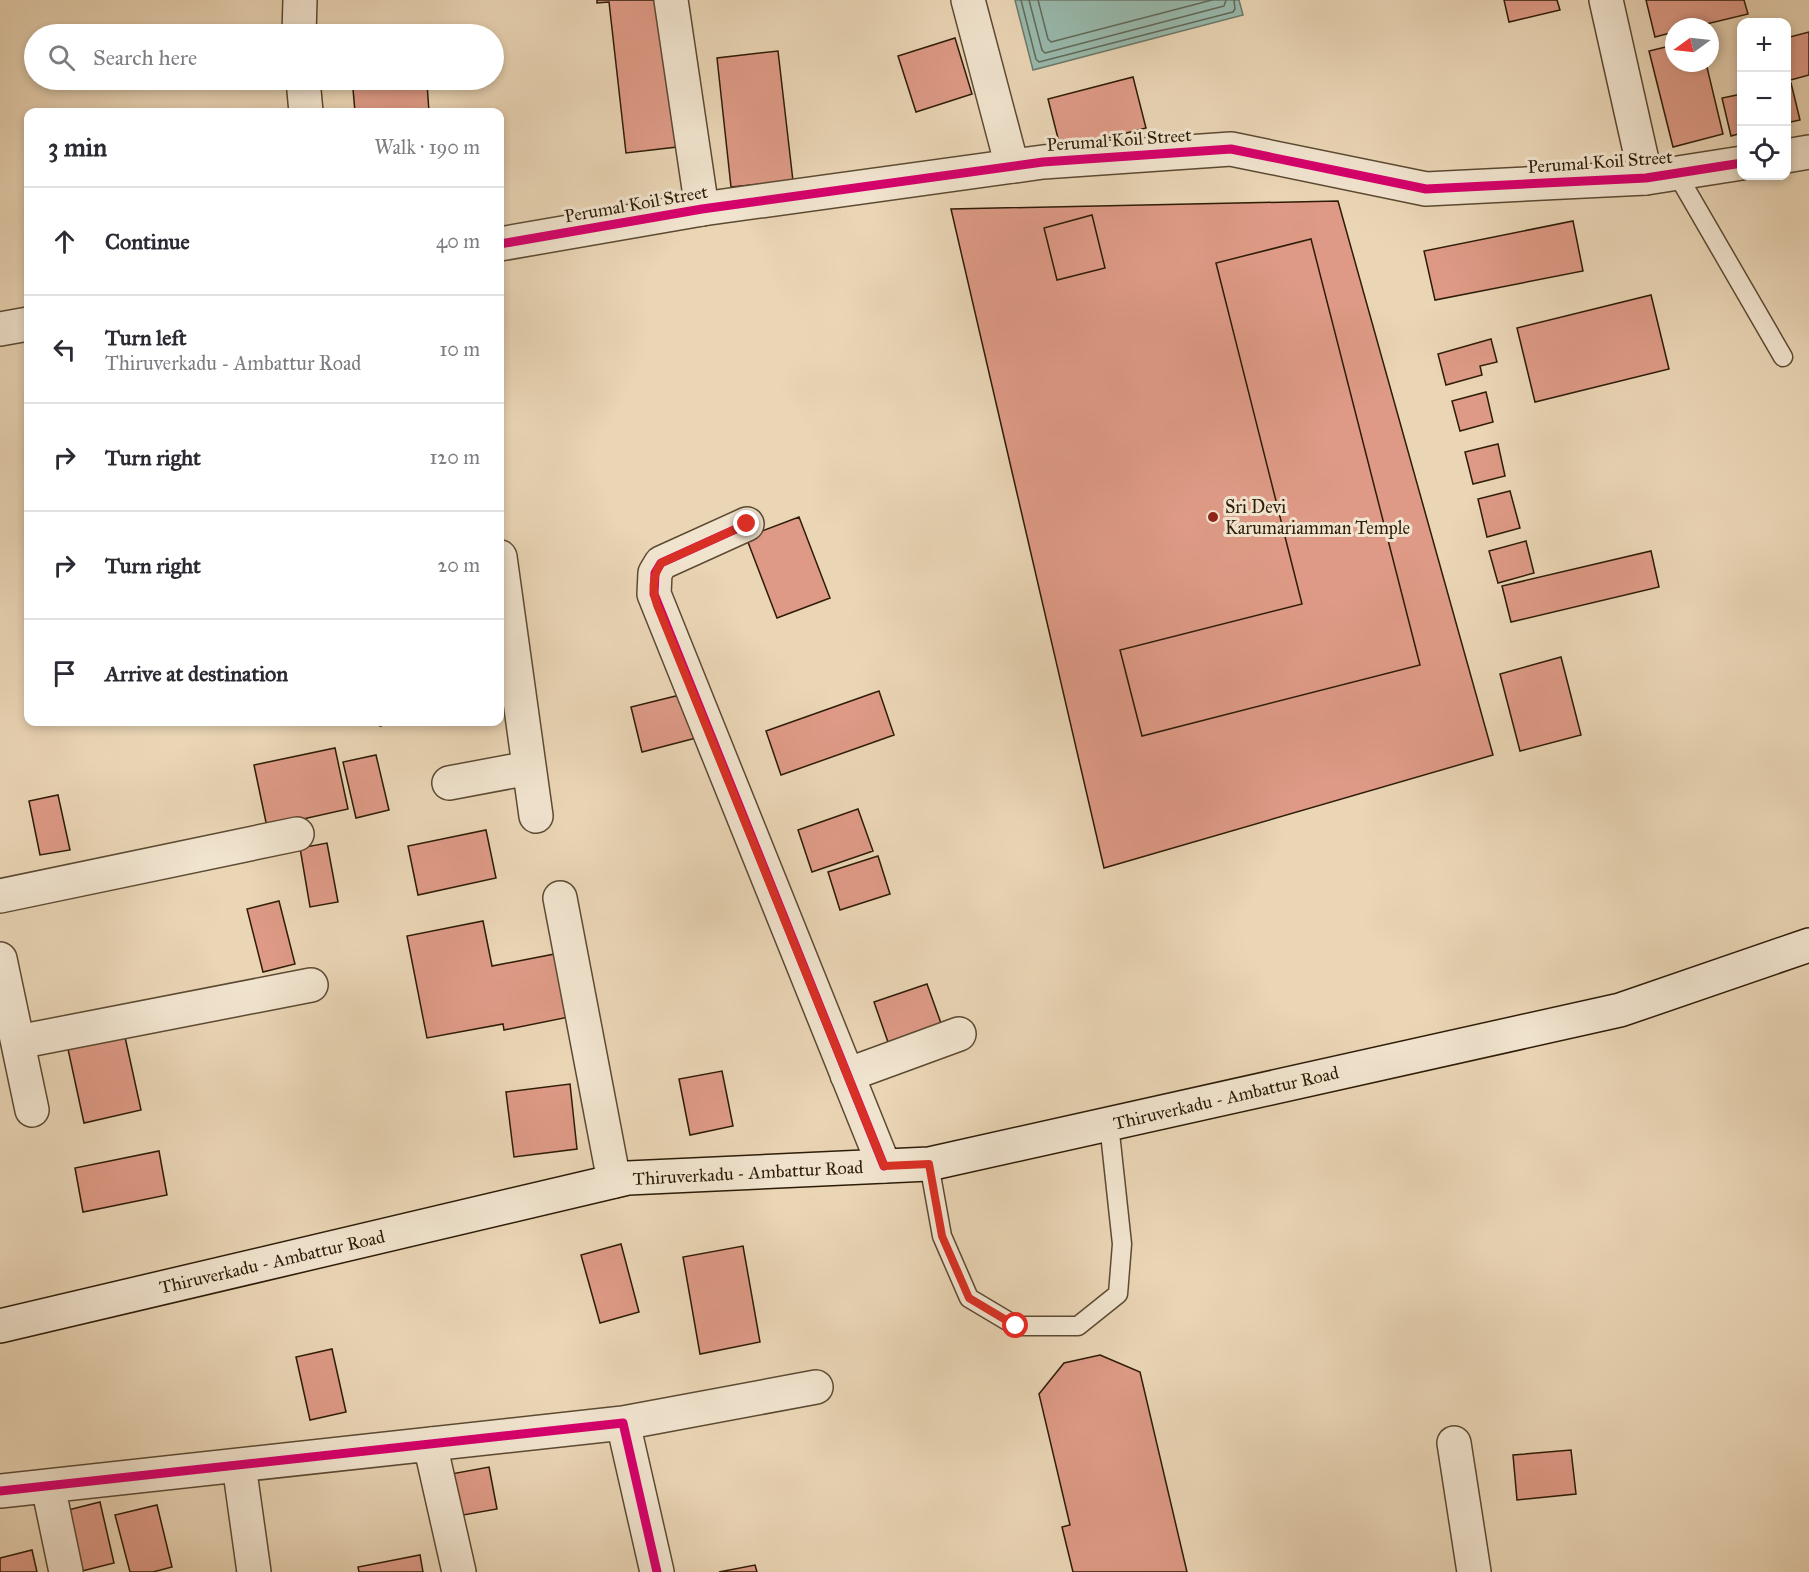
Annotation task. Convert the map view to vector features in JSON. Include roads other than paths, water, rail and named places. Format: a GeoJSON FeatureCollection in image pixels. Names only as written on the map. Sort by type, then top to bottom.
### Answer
{"type":"FeatureCollection","features":[{"type":"Feature","properties":{"kind":"street"},"geometry":{"type":"LineString","coordinates":[[299,24],[300,0]]}},
{"type":"Feature","properties":{"kind":"street"},"geometry":{"type":"LineString","coordinates":[[671,0],[702,209]]}},
{"type":"Feature","properties":{"kind":"street"},"geometry":{"type":"LineString","coordinates":[[968,0],[1012,166]]}},
{"type":"Feature","properties":{"kind":"street"},"geometry":{"type":"LineString","coordinates":[[1606,0],[1661,176]]}},
{"type":"Feature","properties":{"kind":"street"},"geometry":{"type":"LineString","coordinates":[[304,90],[306,108]]}},
{"type":"Feature","properties":{"kind":"street","name":"Perumal Koil Street"},"geometry":{"type":"LineString","coordinates":[[504,243],[702,209],[1012,166],[1231,149],[1426,189],[1661,176],[1737,164]]}},
{"type":"Feature","properties":{"kind":"street"},"geometry":{"type":"LineString","coordinates":[[1791,155],[1809,152]]}},
{"type":"Feature","properties":{"kind":"street"},"geometry":{"type":"LineString","coordinates":[[0,329],[24,325]]}},
{"type":"Feature","properties":{"kind":"street"},"geometry":{"type":"LineString","coordinates":[[747,524],[661,563],[655,573],[654,594],[884,1166]]}},
{"type":"Feature","properties":{"kind":"street"},"geometry":{"type":"LineString","coordinates":[[504,585],[536,816]]}},
{"type":"Feature","properties":{"kind":"street"},"geometry":{"type":"LineString","coordinates":[[449,783],[530,768]]}},
{"type":"Feature","properties":{"kind":"street"},"geometry":{"type":"LineString","coordinates":[[0,896],[297,834]]}},
{"type":"Feature","properties":{"kind":"street"},"geometry":{"type":"LineString","coordinates":[[560,898],[614,1181]]}},
{"type":"Feature","properties":{"kind":"street","name":"Thiruverkadu - Ambattur Road"},"geometry":{"type":"LineString","coordinates":[[0,1326],[628,1178],[929,1164],[1620,1010],[1809,945]]}},
{"type":"Feature","properties":{"kind":"street"},"geometry":{"type":"LineString","coordinates":[[0,958],[32,1110]]}},
{"type":"Feature","properties":{"kind":"street"},"geometry":{"type":"LineString","coordinates":[[18,1042],[311,985]]}},
{"type":"Feature","properties":{"kind":"street"},"geometry":{"type":"LineString","coordinates":[[847,1075],[959,1034]]}},
{"type":"Feature","properties":{"kind":"street"},"geometry":{"type":"LineString","coordinates":[[0,1491],[623,1423],[816,1387]]}},
{"type":"Feature","properties":{"kind":"street"},"geometry":{"type":"LineString","coordinates":[[623,1423],[657,1572]]}},
{"type":"Feature","properties":{"kind":"street"},"geometry":{"type":"LineString","coordinates":[[1454,1443],[1474,1572]]}},
{"type":"Feature","properties":{"kind":"street"},"geometry":{"type":"LineString","coordinates":[[430,1444],[459,1572]]}},
{"type":"Feature","properties":{"kind":"street"},"geometry":{"type":"LineString","coordinates":[[239,1465],[254,1572]]}},
{"type":"Feature","properties":{"kind":"street"},"geometry":{"type":"LineString","coordinates":[[48,1486],[66,1572]]}},
{"type":"Feature","properties":{"kind":"lane"},"geometry":{"type":"LineString","coordinates":[[1661,176],[1783,357]]}},
{"type":"Feature","properties":{"kind":"lane"},"geometry":{"type":"LineString","coordinates":[[929,1164],[942,1236],[969,1298],[1016,1326],[1078,1326],[1118,1294],[1122,1244],[1109,1124]]}},
{"type":"Feature","properties":{"kind":"water"},"geometry":{"type":"Polygon","coordinates":[[[1015,0],[1239,0],[1243,15],[1033,70],[1015,0]]]}},
{"type":"Feature","properties":{"kind":"place","name":"Sri Devi Karumariamman Temple"},"geometry":{"type":"Point","coordinates":[1213,517]}}]}
